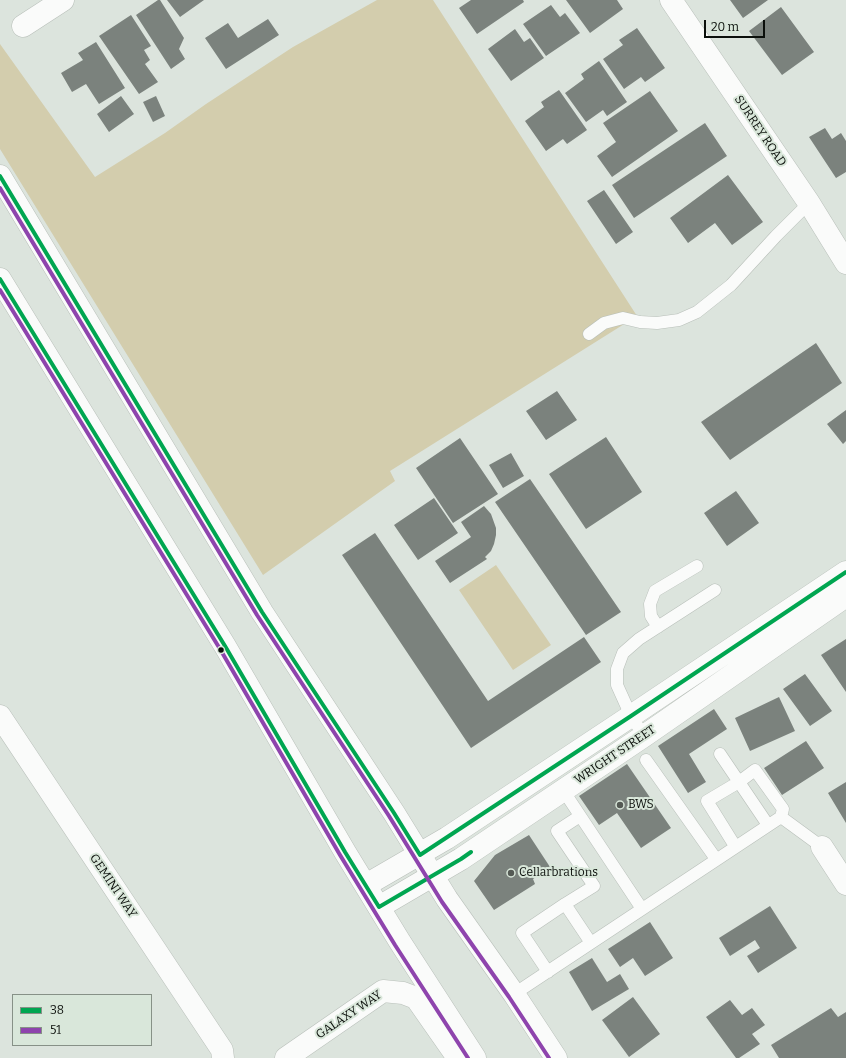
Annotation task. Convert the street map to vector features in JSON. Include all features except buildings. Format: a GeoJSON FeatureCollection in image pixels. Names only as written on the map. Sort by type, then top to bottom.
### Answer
{"type":"FeatureCollection","features":[{"type":"Feature","properties":{"kind":"main road"},"geometry":{"type":"LineString","coordinates":[[24,26],[63,0]]}},
{"type":"Feature","properties":{"kind":"main road","name":"SURREY ROAD"},"geometry":{"type":"LineString","coordinates":[[671,0],[809,203],[846,263]]}},
{"type":"Feature","properties":{"kind":"main road"},"geometry":{"type":"LineString","coordinates":[[0,176],[262,612],[390,806],[447,899],[514,994],[556,1058]]}},
{"type":"Feature","properties":{"kind":"main road"},"geometry":{"type":"LineString","coordinates":[[0,279],[225,646],[345,852],[400,942],[475,1058]]}},
{"type":"Feature","properties":{"kind":"main road","name":"WRIGHT STREET"},"geometry":{"type":"LineString","coordinates":[[366,885],[447,838],[846,572]]}},
{"type":"Feature","properties":{"kind":"main road","name":"WRIGHT STREET"},"geometry":{"type":"LineString","coordinates":[[379,907],[461,859],[644,736],[846,596]]}},
{"type":"Feature","properties":{"kind":"main road","name":"GEMINI WAY"},"geometry":{"type":"LineString","coordinates":[[0,716],[222,1050],[223,1058]]}},
{"type":"Feature","properties":{"kind":"main road"},"geometry":{"type":"LineString","coordinates":[[822,847],[846,884]]}},
{"type":"Feature","properties":{"kind":"main road","name":"GALAXY WAY"},"geometry":{"type":"LineString","coordinates":[[286,1058],[383,990],[403,993],[416,998],[458,1058]]}},
{"type":"Feature","properties":{"kind":"lane"},"geometry":{"type":"LineString","coordinates":[[589,334],[604,323],[623,318],[640,322],[657,323],[679,320],[697,312],[731,285],[809,203]]}},
{"type":"Feature","properties":{"kind":"lane"},"geometry":{"type":"LineString","coordinates":[[658,627],[652,616],[650,604],[655,591],[697,566]]}},
{"type":"Feature","properties":{"kind":"lane"},"geometry":{"type":"LineString","coordinates":[[644,736],[630,716],[617,685],[617,669],[623,653],[639,639],[715,590]]}},
{"type":"Feature","properties":{"kind":"lane"},"geometry":{"type":"LineString","coordinates":[[720,754],[768,825]]}},
{"type":"Feature","properties":{"kind":"lane"},"geometry":{"type":"LineString","coordinates":[[646,760],[716,859]]}},
{"type":"Feature","properties":{"kind":"lane"},"geometry":{"type":"LineString","coordinates":[[514,994],[591,942],[642,909],[781,816],[783,809],[755,770],[707,801],[736,846]]}},
{"type":"Feature","properties":{"kind":"lane"},"geometry":{"type":"LineString","coordinates":[[563,790],[642,909]]}},
{"type":"Feature","properties":{"kind":"lane"},"geometry":{"type":"LineString","coordinates":[[548,972],[522,933],[594,886],[557,831],[580,816]]}},
{"type":"Feature","properties":{"kind":"lane"},"geometry":{"type":"LineString","coordinates":[[781,816],[822,847]]}},
{"type":"Feature","properties":{"kind":"lane"},"geometry":{"type":"LineString","coordinates":[[566,904],[591,942]]}},
{"type":"Feature","properties":{"kind":"shaded area"},"geometry":{"type":"Polygon","coordinates":[[[377,0],[433,0],[637,316],[390,471],[395,481],[263,575],[0,149],[0,44],[95,177],[165,133],[206,104],[293,47],[377,0]]]}},
{"type":"Feature","properties":{"kind":"shaded area"},"geometry":{"type":"Polygon","coordinates":[[[496,565],[551,645],[513,670],[459,590],[496,565]]]}},
{"type":"Feature","properties":{"kind":"transit line","name":"38"},"geometry":{"type":"LineString","coordinates":[[0,176],[262,612],[420,855],[846,572]]}},
{"type":"Feature","properties":{"kind":"transit line","name":"51"},"geometry":{"type":"LineString","coordinates":[[0,188],[257,615],[389,816],[442,902],[509,997],[549,1058]]}},
{"type":"Feature","properties":{"kind":"transit line","name":"38"},"geometry":{"type":"LineString","coordinates":[[0,279],[225,646],[345,852],[379,907],[471,852]]}},
{"type":"Feature","properties":{"kind":"transit line","name":"51"},"geometry":{"type":"LineString","coordinates":[[0,290],[220,649],[340,855],[395,945],[468,1058]]}},
{"type":"Feature","properties":{"kind":"place","name":"BWS"},"geometry":{"type":"Point","coordinates":[620,805]}},
{"type":"Feature","properties":{"kind":"place","name":"Cellarbrations"},"geometry":{"type":"Point","coordinates":[511,873]}}]}
